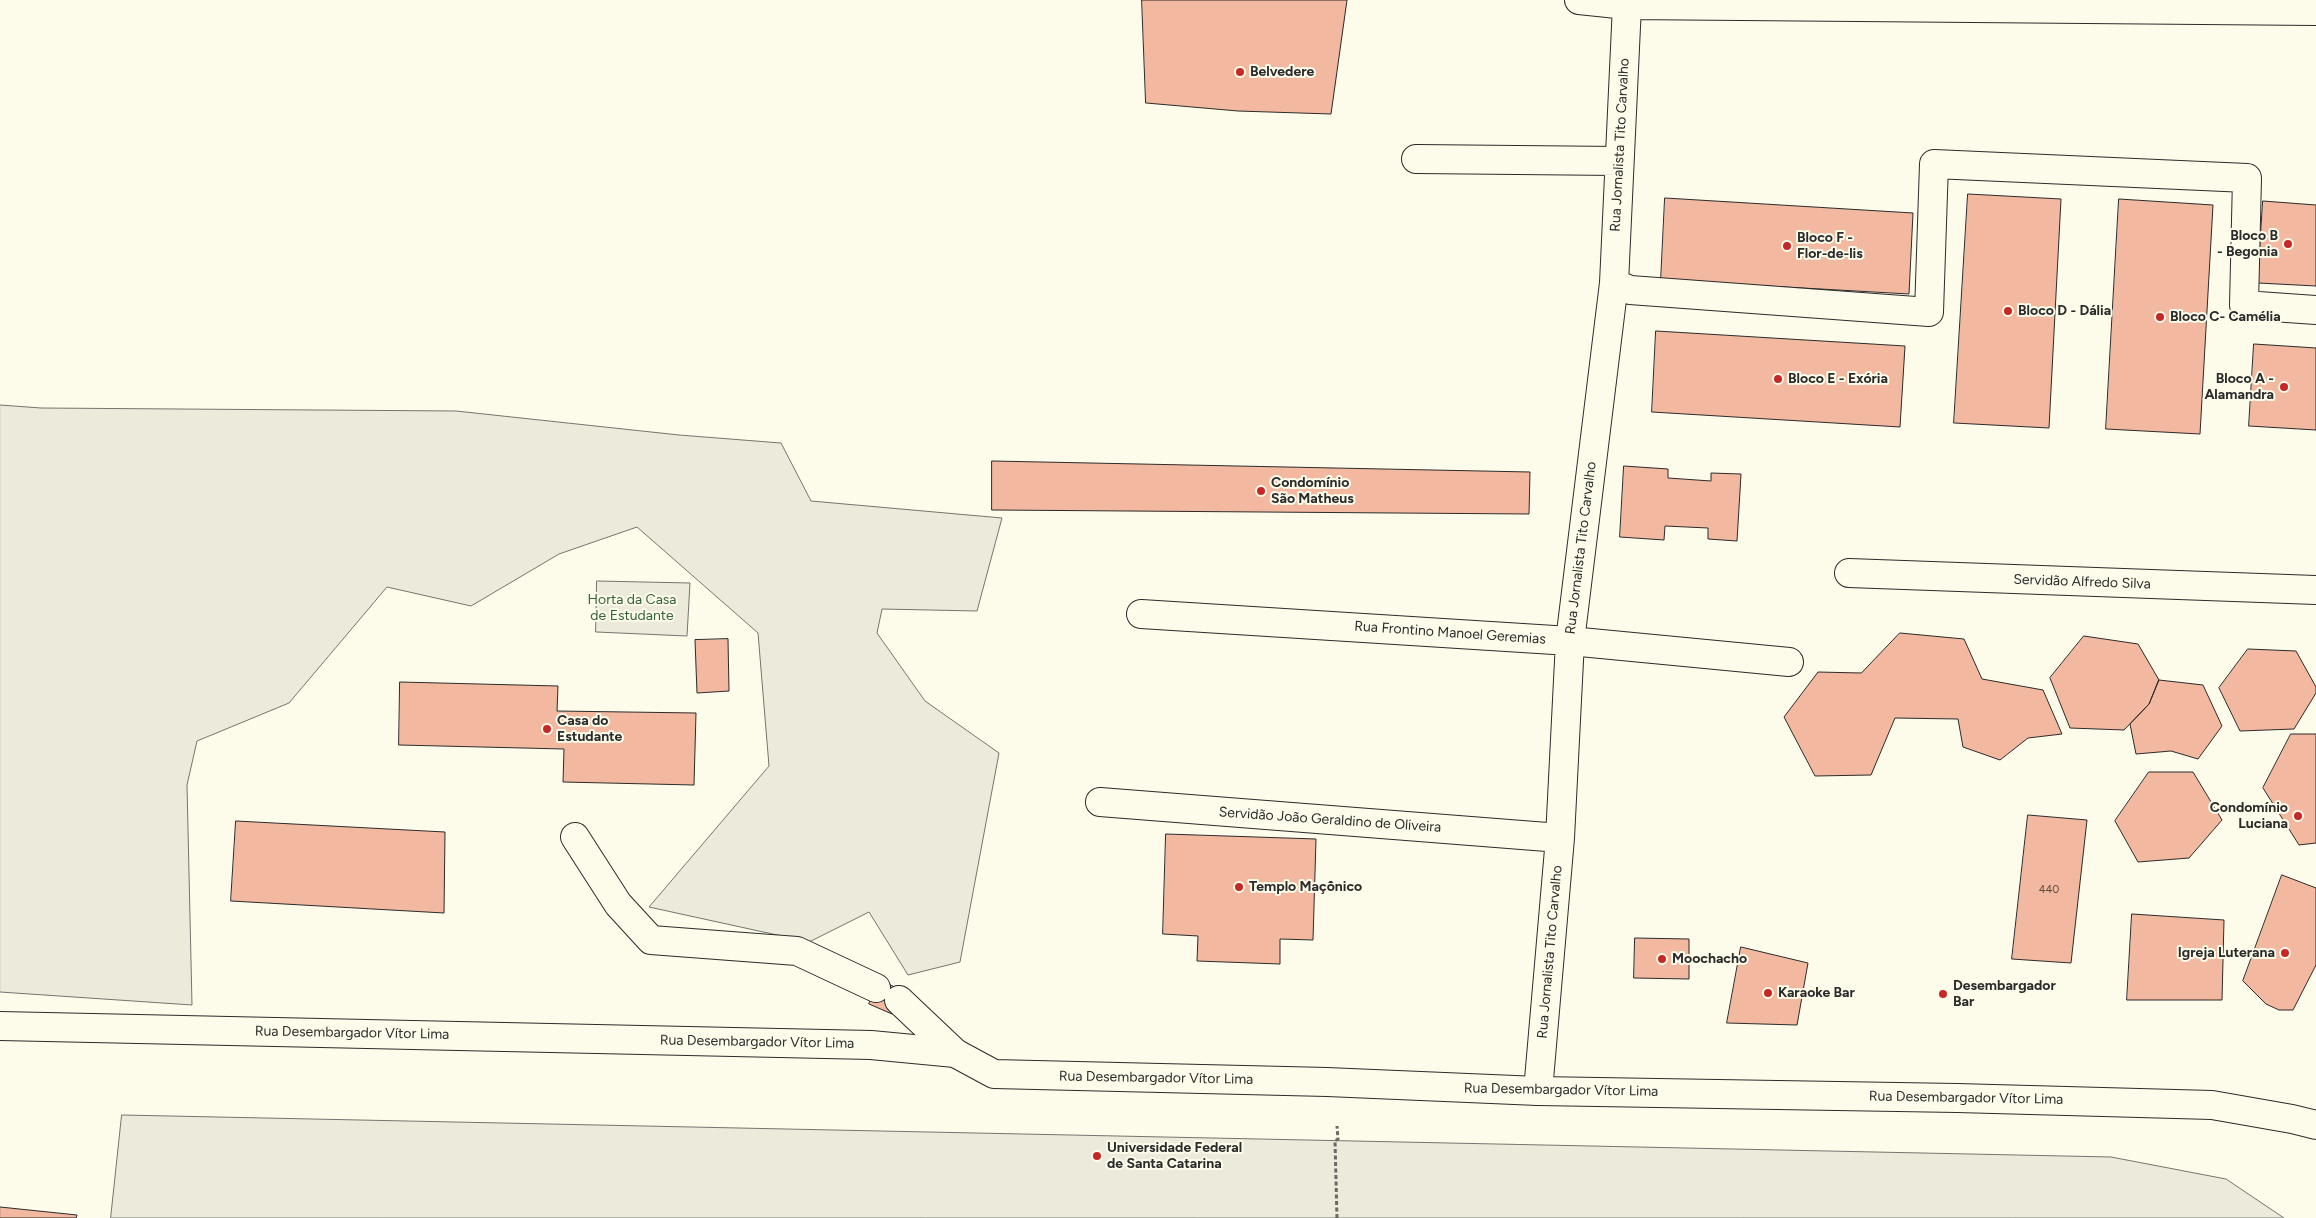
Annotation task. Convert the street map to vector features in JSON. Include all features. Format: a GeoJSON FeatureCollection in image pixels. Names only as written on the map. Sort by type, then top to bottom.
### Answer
{"type":"FeatureCollection","features":[{"type":"Feature","properties":{"kind":"street"},"geometry":{"type":"LineString","coordinates":[[1579,0],[1627,5],[2316,11]]}},
{"type":"Feature","properties":{"kind":"street","name":"Rua Jornalista Tito Carvalho"},"geometry":{"type":"LineString","coordinates":[[1538,1091],[1560,838],[1570,641],[1614,283],[1618,160],[1627,5]]}},
{"type":"Feature","properties":{"kind":"street"},"geometry":{"type":"LineString","coordinates":[[1416,159],[1618,160]]}},
{"type":"Feature","properties":{"kind":"street"},"geometry":{"type":"LineString","coordinates":[[1614,283],[1630,290],[1929,312],[1934,164],[2247,178],[2244,304],[2316,310]]}},
{"type":"Feature","properties":{"kind":"street","name":"Servidão Alfredo Silva"},"geometry":{"type":"LineString","coordinates":[[1849,574],[2316,590]]}},
{"type":"Feature","properties":{"kind":"street","name":"Rua Frontino Manoel Geremias"},"geometry":{"type":"LineString","coordinates":[[1141,614],[1570,641],[1789,662]]}},
{"type":"Feature","properties":{"kind":"street","name":"Servidão João Geraldino de Oliveira"},"geometry":{"type":"LineString","coordinates":[[1100,802],[1560,838]]}},
{"type":"Feature","properties":{"kind":"street"},"geometry":{"type":"LineString","coordinates":[[575,837],[618,904],[651,940],[796,951],[887,994],[955,1052]]}},
{"type":"Feature","properties":{"kind":"street","name":"Rua Desembargador Vítor Lima"},"geometry":{"type":"LineString","coordinates":[[0,1026],[871,1045],[955,1052],[994,1074],[1327,1082],[1538,1091],[1966,1098],[2212,1105],[2292,1118],[2316,1125]]}},
{"type":"Feature","properties":{"kind":"path"},"geometry":{"type":"LineString","coordinates":[[1337,1218],[1335,1141],[1338,1139],[1338,1126]]}},
{"type":"Feature","properties":{"kind":"green space"},"geometry":{"type":"Polygon","coordinates":[[[0,405],[41,408],[456,411],[679,435],[781,443],[811,501],[1002,518],[977,611],[882,609],[877,633],[925,701],[999,753],[960,962],[908,975],[869,912],[809,942],[649,907],[769,766],[758,633],[637,527],[559,554],[471,606],[387,587],[289,703],[197,741],[187,785],[192,1005],[0,992],[0,405]]]}},
{"type":"Feature","properties":{"kind":"green space","name":"Horta da Casa de Estudante"},"geometry":{"type":"Polygon","coordinates":[[[597,581],[690,583],[687,636],[596,632],[597,581]]]}},
{"type":"Feature","properties":{"kind":"green space","name":"Universidade Federal de Santa Catarina"},"geometry":{"type":"Polygon","coordinates":[[[122,1115],[2111,1157],[2226,1179],[2284,1218],[111,1218],[122,1115]]]}},
{"type":"Feature","properties":{"kind":"building","name":"Belvedere"},"geometry":{"type":"Polygon","coordinates":[[[1142,0],[1347,0],[1331,114],[1238,111],[1146,103],[1142,0]]]}},
{"type":"Feature","properties":{"kind":"building","name":"Bloco D - Dália"},"geometry":{"type":"Polygon","coordinates":[[[1968,194],[2061,199],[2049,428],[1954,423],[1968,194]]]}},
{"type":"Feature","properties":{"kind":"building","name":"Bloco F - Flor-de-lis"},"geometry":{"type":"Polygon","coordinates":[[[1665,198],[1913,213],[1909,294],[1661,280],[1665,198]]]}},
{"type":"Feature","properties":{"kind":"building","name":"Bloco C- Camélia"},"geometry":{"type":"Polygon","coordinates":[[[2119,199],[2213,205],[2200,434],[2106,429],[2119,199]]]}},
{"type":"Feature","properties":{"kind":"building","name":"Bloco B - Begonia"},"geometry":{"type":"Polygon","coordinates":[[[2263,201],[2316,205],[2316,286],[2258,283],[2263,201]]]}},
{"type":"Feature","properties":{"kind":"building","name":"Bloco E - Exória"},"geometry":{"type":"Polygon","coordinates":[[[1656,331],[1905,346],[1900,427],[1652,412],[1656,331]]]}},
{"type":"Feature","properties":{"kind":"building","name":"Bloco A - Alamandra"},"geometry":{"type":"Polygon","coordinates":[[[2254,344],[2316,348],[2316,430],[2249,426],[2254,344]]]}},
{"type":"Feature","properties":{"kind":"building","name":"Condomínio São Matheus"},"geometry":{"type":"Polygon","coordinates":[[[992,461],[1530,472],[1529,514],[992,510],[992,461]]]}},
{"type":"Feature","properties":{"kind":"building"},"geometry":{"type":"Polygon","coordinates":[[[1624,466],[1668,469],[1668,478],[1711,481],[1711,473],[1741,474],[1737,541],[1708,539],[1708,528],[1665,526],[1664,540],[1620,537],[1624,466]]]}},
{"type":"Feature","properties":{"kind":"building"},"geometry":{"type":"Polygon","coordinates":[[[1900,633],[1964,639],[1982,679],[2043,690],[2062,734],[2028,738],[2000,760],[1963,747],[1958,719],[1895,718],[1871,775],[1815,776],[1784,717],[1818,672],[1861,673],[1900,633]]]}},
{"type":"Feature","properties":{"kind":"building"},"geometry":{"type":"Polygon","coordinates":[[[2084,636],[2138,644],[2159,680],[2149,704],[2124,730],[2070,728],[2050,678],[2084,636]]]}},
{"type":"Feature","properties":{"kind":"building"},"geometry":{"type":"Polygon","coordinates":[[[728,639],[729,691],[697,693],[695,640],[728,639]]]}},
{"type":"Feature","properties":{"kind":"building"},"geometry":{"type":"Polygon","coordinates":[[[2248,649],[2296,651],[2316,687],[2316,693],[2294,729],[2240,731],[2219,688],[2248,649]]]}},
{"type":"Feature","properties":{"kind":"building"},"geometry":{"type":"Polygon","coordinates":[[[2159,680],[2203,685],[2222,726],[2198,759],[2171,751],[2136,754],[2130,724],[2149,704],[2159,680]]]}},
{"type":"Feature","properties":{"kind":"building","name":"Casa do Estudante"},"geometry":{"type":"Polygon","coordinates":[[[400,682],[558,686],[557,711],[696,713],[694,785],[563,782],[564,749],[399,745],[400,682]]]}},
{"type":"Feature","properties":{"kind":"building","name":"Condomínio Luciana"},"geometry":{"type":"Polygon","coordinates":[[[2291,734],[2316,734],[2316,843],[2299,845],[2263,788],[2291,734]]]}},
{"type":"Feature","properties":{"kind":"building"},"geometry":{"type":"Polygon","coordinates":[[[2149,772],[2193,772],[2222,820],[2189,858],[2138,862],[2115,821],[2149,772]]]}},
{"type":"Feature","properties":{"kind":"building"},"geometry":{"type":"Polygon","coordinates":[[[2028,815],[2087,820],[2071,963],[2012,959],[2028,815]]]}},
{"type":"Feature","properties":{"kind":"building"},"geometry":{"type":"Polygon","coordinates":[[[236,821],[445,832],[444,913],[231,901],[236,821]]]}},
{"type":"Feature","properties":{"kind":"building","name":"Templo Maçônico"},"geometry":{"type":"Polygon","coordinates":[[[1166,834],[1316,839],[1313,940],[1280,939],[1280,964],[1197,961],[1198,936],[1163,934],[1166,834]]]}},
{"type":"Feature","properties":{"kind":"building","name":"Igreja Luterana"},"geometry":{"type":"Polygon","coordinates":[[[2282,875],[2316,888],[2316,965],[2293,1010],[2279,1010],[2266,1004],[2243,981],[2282,875]]]}},
{"type":"Feature","properties":{"kind":"building"},"geometry":{"type":"Polygon","coordinates":[[[2132,914],[2224,920],[2222,1000],[2127,1000],[2132,914]]]}},
{"type":"Feature","properties":{"kind":"building","name":"Moochacho"},"geometry":{"type":"Polygon","coordinates":[[[1635,938],[1689,939],[1689,979],[1634,978],[1635,938]]]}},
{"type":"Feature","properties":{"kind":"building","name":"Karaoke Bar"},"geometry":{"type":"Polygon","coordinates":[[[1741,947],[1808,963],[1797,1025],[1727,1023],[1741,947]]]}},
{"type":"Feature","properties":{"kind":"building"},"geometry":{"type":"Polygon","coordinates":[[[880,980],[903,991],[892,1014],[869,1004],[880,980]]]}},
{"type":"Feature","properties":{"kind":"building"},"geometry":{"type":"Polygon","coordinates":[[[0,1207],[77,1215],[76,1218],[0,1218],[0,1207]]]}},
{"type":"Feature","properties":{"kind":"place","name":"Belvedere"},"geometry":{"type":"Point","coordinates":[1240,72]}},
{"type":"Feature","properties":{"kind":"place","name":"Bloco B - Begonia"},"geometry":{"type":"Point","coordinates":[2288,244]}},
{"type":"Feature","properties":{"kind":"place","name":"Bloco F - Flor-de-lis"},"geometry":{"type":"Point","coordinates":[1787,246]}},
{"type":"Feature","properties":{"kind":"place","name":"Bloco D - Dália"},"geometry":{"type":"Point","coordinates":[2008,311]}},
{"type":"Feature","properties":{"kind":"place","name":"Bloco C- Camélia"},"geometry":{"type":"Point","coordinates":[2160,317]}},
{"type":"Feature","properties":{"kind":"place","name":"Bloco E - Exória"},"geometry":{"type":"Point","coordinates":[1778,379]}},
{"type":"Feature","properties":{"kind":"place","name":"Bloco A - Alamandra"},"geometry":{"type":"Point","coordinates":[2284,387]}},
{"type":"Feature","properties":{"kind":"place","name":"Condomínio São Matheus"},"geometry":{"type":"Point","coordinates":[1261,491]}},
{"type":"Feature","properties":{"kind":"place","name":"Casa do Estudante"},"geometry":{"type":"Point","coordinates":[547,729]}},
{"type":"Feature","properties":{"kind":"place","name":"Condomínio Luciana"},"geometry":{"type":"Point","coordinates":[2298,816]}},
{"type":"Feature","properties":{"kind":"place","name":"Templo Maçônico"},"geometry":{"type":"Point","coordinates":[1239,887]}},
{"type":"Feature","properties":{"kind":"place","name":"Igreja Luterana"},"geometry":{"type":"Point","coordinates":[2285,953]}},
{"type":"Feature","properties":{"kind":"place","name":"Moochacho"},"geometry":{"type":"Point","coordinates":[1662,959]}},
{"type":"Feature","properties":{"kind":"place","name":"Karaoke Bar"},"geometry":{"type":"Point","coordinates":[1768,993]}},
{"type":"Feature","properties":{"kind":"place","name":"Desembargador Bar"},"geometry":{"type":"Point","coordinates":[1943,994]}},
{"type":"Feature","properties":{"kind":"place","name":"Universidade Federal de Santa Catarina"},"geometry":{"type":"Point","coordinates":[1097,1156]}}]}
